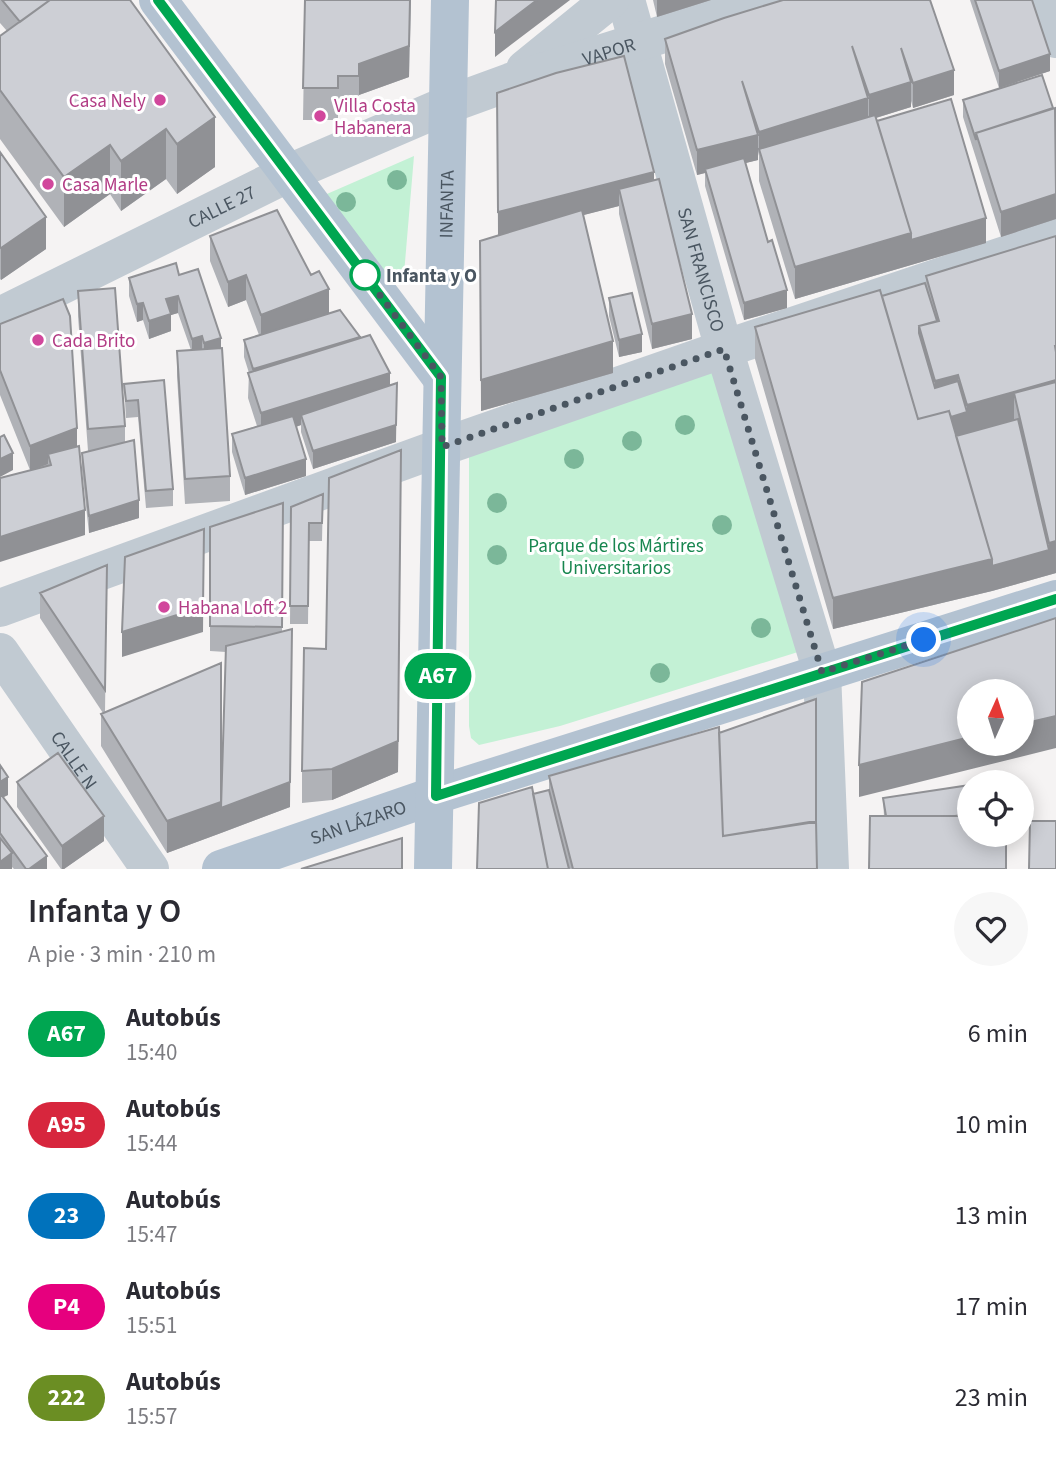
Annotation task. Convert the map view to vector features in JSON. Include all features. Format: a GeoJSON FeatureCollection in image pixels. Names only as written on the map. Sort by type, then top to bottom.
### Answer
{"type":"FeatureCollection","features":[{"type":"Feature","properties":{"kind":"main road"},"geometry":{"type":"LineString","coordinates":[[159,0],[441,377]]}},
{"type":"Feature","properties":{"kind":"main road","name":"INFANTA"},"geometry":{"type":"LineString","coordinates":[[433,869],[450,0]]}},
{"type":"Feature","properties":{"kind":"main road","name":"SAN LÁZARO"},"geometry":{"type":"LineString","coordinates":[[221,869],[436,796],[1056,598]]}},
{"type":"Feature","properties":{"kind":"street"},"geometry":{"type":"LineString","coordinates":[[510,82],[610,0]]}},
{"type":"Feature","properties":{"kind":"street","name":"SAN FRANCISCO"},"geometry":{"type":"LineString","coordinates":[[626,0],[724,349],[822,672],[830,869]]}},
{"type":"Feature","properties":{"kind":"street","name":"VAPOR"},"geometry":{"type":"LineString","coordinates":[[447,105],[510,82],[772,0]]}},
{"type":"Feature","properties":{"kind":"street"},"geometry":{"type":"LineString","coordinates":[[1044,0],[1056,39]]}},
{"type":"Feature","properties":{"kind":"street","name":"CALLE 27"},"geometry":{"type":"LineString","coordinates":[[0,316],[289,173],[447,105]]}},
{"type":"Feature","properties":{"kind":"street"},"geometry":{"type":"LineString","coordinates":[[0,608],[442,447],[1056,238]]}},
{"type":"Feature","properties":{"kind":"street","name":"CALLE N"},"geometry":{"type":"LineString","coordinates":[[0,652],[150,869]]}},
{"type":"Feature","properties":{"kind":"green space"},"geometry":{"type":"Polygon","coordinates":[[[414,156],[404,274],[392,279],[379,277],[320,197],[414,156]]]}},
{"type":"Feature","properties":{"kind":"green space","name":"Parque de los Mártires Universitarios"},"geometry":{"type":"Polygon","coordinates":[[[711,369],[798,652],[560,726],[479,745],[471,738],[469,726],[469,455],[711,369]]]}},
{"type":"Feature","properties":{"kind":"building"},"geometry":{"type":"Polygon","coordinates":[[[2,0],[50,0],[20,22],[2,0]]]}},
{"type":"Feature","properties":{"kind":"building"},"geometry":{"type":"Polygon","coordinates":[[[50,0],[130,0],[215,117],[177,144],[166,129],[121,161],[110,145],[64,177],[0,90],[0,36],[50,0]]]}},
{"type":"Feature","properties":{"kind":"building"},"geometry":{"type":"Polygon","coordinates":[[[305,0],[410,0],[409,46],[359,64],[359,76],[338,76],[338,88],[303,88],[305,0]]]}},
{"type":"Feature","properties":{"kind":"building"},"geometry":{"type":"Polygon","coordinates":[[[496,0],[537,0],[495,32],[496,0]]]}},
{"type":"Feature","properties":{"kind":"building"},"geometry":{"type":"Polygon","coordinates":[[[783,0],[930,0],[954,70],[913,83],[901,48],[911,82],[869,95],[852,46],[868,98],[759,132],[742,81],[758,135],[697,150],[665,39],[783,0]]]}},
{"type":"Feature","properties":{"kind":"building"},"geometry":{"type":"Polygon","coordinates":[[[975,0],[1032,0],[1050,54],[999,71],[975,0]]]}},
{"type":"Feature","properties":{"kind":"building"},"geometry":{"type":"Polygon","coordinates":[[[624,56],[654,172],[498,212],[497,93],[556,73],[624,56]]]}},
{"type":"Feature","properties":{"kind":"building"},"geometry":{"type":"Polygon","coordinates":[[[1042,75],[1053,108],[976,133],[976,140],[963,100],[1042,75]]]}},
{"type":"Feature","properties":{"kind":"building"},"geometry":{"type":"Polygon","coordinates":[[[951,99],[986,218],[911,240],[877,121],[951,99]]]}},
{"type":"Feature","properties":{"kind":"building"},"geometry":{"type":"Polygon","coordinates":[[[1055,108],[1056,194],[1001,212],[976,133],[1055,108]]]}},
{"type":"Feature","properties":{"kind":"building"},"geometry":{"type":"Polygon","coordinates":[[[875,115],[911,233],[795,267],[759,149],[875,115]]]}},
{"type":"Feature","properties":{"kind":"building"},"geometry":{"type":"Polygon","coordinates":[[[0,152],[46,217],[1,248],[0,247],[0,152]]]}},
{"type":"Feature","properties":{"kind":"building"},"geometry":{"type":"Polygon","coordinates":[[[744,158],[768,242],[772,240],[787,290],[744,303],[705,169],[744,158]]]}},
{"type":"Feature","properties":{"kind":"building"},"geometry":{"type":"Polygon","coordinates":[[[659,179],[692,314],[652,324],[619,189],[659,179]]]}},
{"type":"Feature","properties":{"kind":"building"},"geometry":{"type":"Polygon","coordinates":[[[277,210],[311,275],[319,271],[329,289],[261,315],[246,275],[228,282],[210,236],[277,210]]]}},
{"type":"Feature","properties":{"kind":"building"},"geometry":{"type":"Polygon","coordinates":[[[582,210],[613,341],[481,380],[480,241],[582,210]]]}},
{"type":"Feature","properties":{"kind":"building"},"geometry":{"type":"Polygon","coordinates":[[[1056,236],[1056,380],[967,405],[958,375],[935,381],[919,326],[939,321],[926,276],[1056,236]]]}},
{"type":"Feature","properties":{"kind":"building"},"geometry":{"type":"Polygon","coordinates":[[[176,263],[179,275],[198,269],[221,338],[204,343],[202,336],[192,339],[178,296],[166,299],[171,314],[149,321],[143,303],[137,304],[129,278],[176,263]]]}},
{"type":"Feature","properties":{"kind":"building"},"geometry":{"type":"Polygon","coordinates":[[[925,283],[937,321],[919,326],[919,333],[935,388],[958,381],[967,412],[951,417],[949,411],[918,419],[882,296],[925,283]]]}},
{"type":"Feature","properties":{"kind":"building"},"geometry":{"type":"Polygon","coordinates":[[[115,288],[125,426],[88,429],[78,291],[115,288]]]}},
{"type":"Feature","properties":{"kind":"building"},"geometry":{"type":"Polygon","coordinates":[[[880,290],[918,419],[949,411],[992,559],[833,598],[755,327],[880,290]]]}},
{"type":"Feature","properties":{"kind":"building"},"geometry":{"type":"Polygon","coordinates":[[[632,293],[642,334],[619,340],[609,298],[632,293]]]}},
{"type":"Feature","properties":{"kind":"building"},"geometry":{"type":"Polygon","coordinates":[[[63,299],[70,316],[77,428],[30,446],[0,370],[0,324],[63,299]]]}},
{"type":"Feature","properties":{"kind":"building"},"geometry":{"type":"Polygon","coordinates":[[[340,310],[360,337],[253,369],[244,340],[340,310]]]}},
{"type":"Feature","properties":{"kind":"building"},"geometry":{"type":"Polygon","coordinates":[[[370,335],[390,373],[261,413],[248,373],[370,335]]]}},
{"type":"Feature","properties":{"kind":"building"},"geometry":{"type":"Polygon","coordinates":[[[222,348],[230,476],[185,479],[177,351],[222,348]]]}},
{"type":"Feature","properties":{"kind":"building"},"geometry":{"type":"Polygon","coordinates":[[[164,380],[173,489],[146,491],[138,400],[126,401],[124,384],[164,380]]]}},
{"type":"Feature","properties":{"kind":"building"},"geometry":{"type":"Polygon","coordinates":[[[1056,382],[1056,541],[1049,543],[1014,393],[1056,382]]]}},
{"type":"Feature","properties":{"kind":"building"},"geometry":{"type":"Polygon","coordinates":[[[397,383],[396,425],[313,451],[301,415],[397,383]]]}},
{"type":"Feature","properties":{"kind":"building"},"geometry":{"type":"Polygon","coordinates":[[[293,416],[306,459],[245,478],[232,434],[293,416]]]}},
{"type":"Feature","properties":{"kind":"building"},"geometry":{"type":"Polygon","coordinates":[[[1018,419],[1049,550],[992,566],[956,436],[1018,419]]]}},
{"type":"Feature","properties":{"kind":"building"},"geometry":{"type":"Polygon","coordinates":[[[4,435],[13,453],[0,459],[0,437],[4,435]]]}},
{"type":"Feature","properties":{"kind":"building"},"geometry":{"type":"Polygon","coordinates":[[[134,440],[139,500],[89,516],[82,453],[134,440]]]}},
{"type":"Feature","properties":{"kind":"building"},"geometry":{"type":"Polygon","coordinates":[[[79,446],[85,510],[0,537],[0,478],[51,465],[48,454],[79,446]]]}},
{"type":"Feature","properties":{"kind":"building"},"geometry":{"type":"Polygon","coordinates":[[[401,450],[398,741],[332,769],[302,771],[304,648],[326,649],[329,478],[401,450]]]}},
{"type":"Feature","properties":{"kind":"building"},"geometry":{"type":"Polygon","coordinates":[[[323,494],[322,523],[309,523],[308,606],[290,606],[291,507],[323,494]]]}},
{"type":"Feature","properties":{"kind":"building"},"geometry":{"type":"Polygon","coordinates":[[[283,503],[282,627],[210,626],[210,527],[283,503]]]}},
{"type":"Feature","properties":{"kind":"building","name":"Habana Loft 2"},"geometry":{"type":"Polygon","coordinates":[[[204,529],[203,607],[122,632],[125,557],[204,529]]]}},
{"type":"Feature","properties":{"kind":"building"},"geometry":{"type":"Polygon","coordinates":[[[107,565],[105,690],[40,593],[107,565]]]}},
{"type":"Feature","properties":{"kind":"building"},"geometry":{"type":"Polygon","coordinates":[[[1056,618],[1056,716],[1034,721],[1034,679],[957,679],[957,740],[859,765],[862,682],[1056,618]]]}},
{"type":"Feature","properties":{"kind":"building"},"geometry":{"type":"Polygon","coordinates":[[[292,629],[290,782],[221,808],[226,646],[292,629]]]}},
{"type":"Feature","properties":{"kind":"building"},"geometry":{"type":"Polygon","coordinates":[[[221,663],[221,802],[167,821],[101,714],[221,663]]]}},
{"type":"Feature","properties":{"kind":"building"},"geometry":{"type":"Polygon","coordinates":[[[816,699],[816,822],[723,836],[719,733],[816,699]]]}},
{"type":"Feature","properties":{"kind":"building"},"geometry":{"type":"Polygon","coordinates":[[[719,727],[723,836],[816,821],[817,869],[573,869],[549,776],[719,727]]]}},
{"type":"Feature","properties":{"kind":"building"},"geometry":{"type":"Polygon","coordinates":[[[58,753],[104,816],[62,846],[17,782],[58,753]]]}},
{"type":"Feature","properties":{"kind":"building"},"geometry":{"type":"Polygon","coordinates":[[[0,765],[8,777],[0,782],[0,765]]]}},
{"type":"Feature","properties":{"kind":"building"},"geometry":{"type":"Polygon","coordinates":[[[532,787],[548,869],[477,869],[479,803],[532,787]]]}},
{"type":"Feature","properties":{"kind":"building"},"geometry":{"type":"Polygon","coordinates":[[[957,787],[957,816],[886,816],[883,798],[957,787]]]}},
{"type":"Feature","properties":{"kind":"building"},"geometry":{"type":"Polygon","coordinates":[[[549,790],[569,869],[548,869],[533,794],[549,790]]]}},
{"type":"Feature","properties":{"kind":"building"},"geometry":{"type":"Polygon","coordinates":[[[0,793],[47,856],[29,869],[26,869],[0,833],[0,793]]]}},
{"type":"Feature","properties":{"kind":"building"},"geometry":{"type":"Polygon","coordinates":[[[870,816],[957,816],[957,847],[1006,847],[1006,869],[869,869],[870,816]]]}},
{"type":"Feature","properties":{"kind":"building"},"geometry":{"type":"Polygon","coordinates":[[[1034,821],[1056,821],[1056,869],[1029,869],[1029,847],[1034,847],[1034,821]]]}},
{"type":"Feature","properties":{"kind":"building"},"geometry":{"type":"Polygon","coordinates":[[[0,838],[12,853],[0,862],[0,838]]]}},
{"type":"Feature","properties":{"kind":"building"},"geometry":{"type":"Polygon","coordinates":[[[402,838],[402,869],[301,869],[402,838]]]}},
{"type":"Feature","properties":{"kind":"bus line","name":"A67"},"geometry":{"type":"LineString","coordinates":[[158,0],[441,377],[436,796],[1056,599]]}},
{"type":"Feature","properties":{"kind":"place","name":"Casa Nely"},"geometry":{"type":"Point","coordinates":[160,100]}},
{"type":"Feature","properties":{"kind":"place","name":"Villa Costa Habanera"},"geometry":{"type":"Point","coordinates":[320,116]}},
{"type":"Feature","properties":{"kind":"place","name":"Casa Marle"},"geometry":{"type":"Point","coordinates":[48,184]}},
{"type":"Feature","properties":{"kind":"place","name":"Infanta y O"},"geometry":{"type":"Point","coordinates":[365,275]}},
{"type":"Feature","properties":{"kind":"place","name":"Cada Brito"},"geometry":{"type":"Point","coordinates":[38,340]}},
{"type":"Feature","properties":{"kind":"place","name":"Habana Loft 2"},"geometry":{"type":"Point","coordinates":[164,607]}},
{"type":"Feature","properties":{"kind":"route"},"geometry":{"type":"LineString","coordinates":[[365,275],[441,377],[442,447],[724,349],[822,672],[924,640]]}}]}
